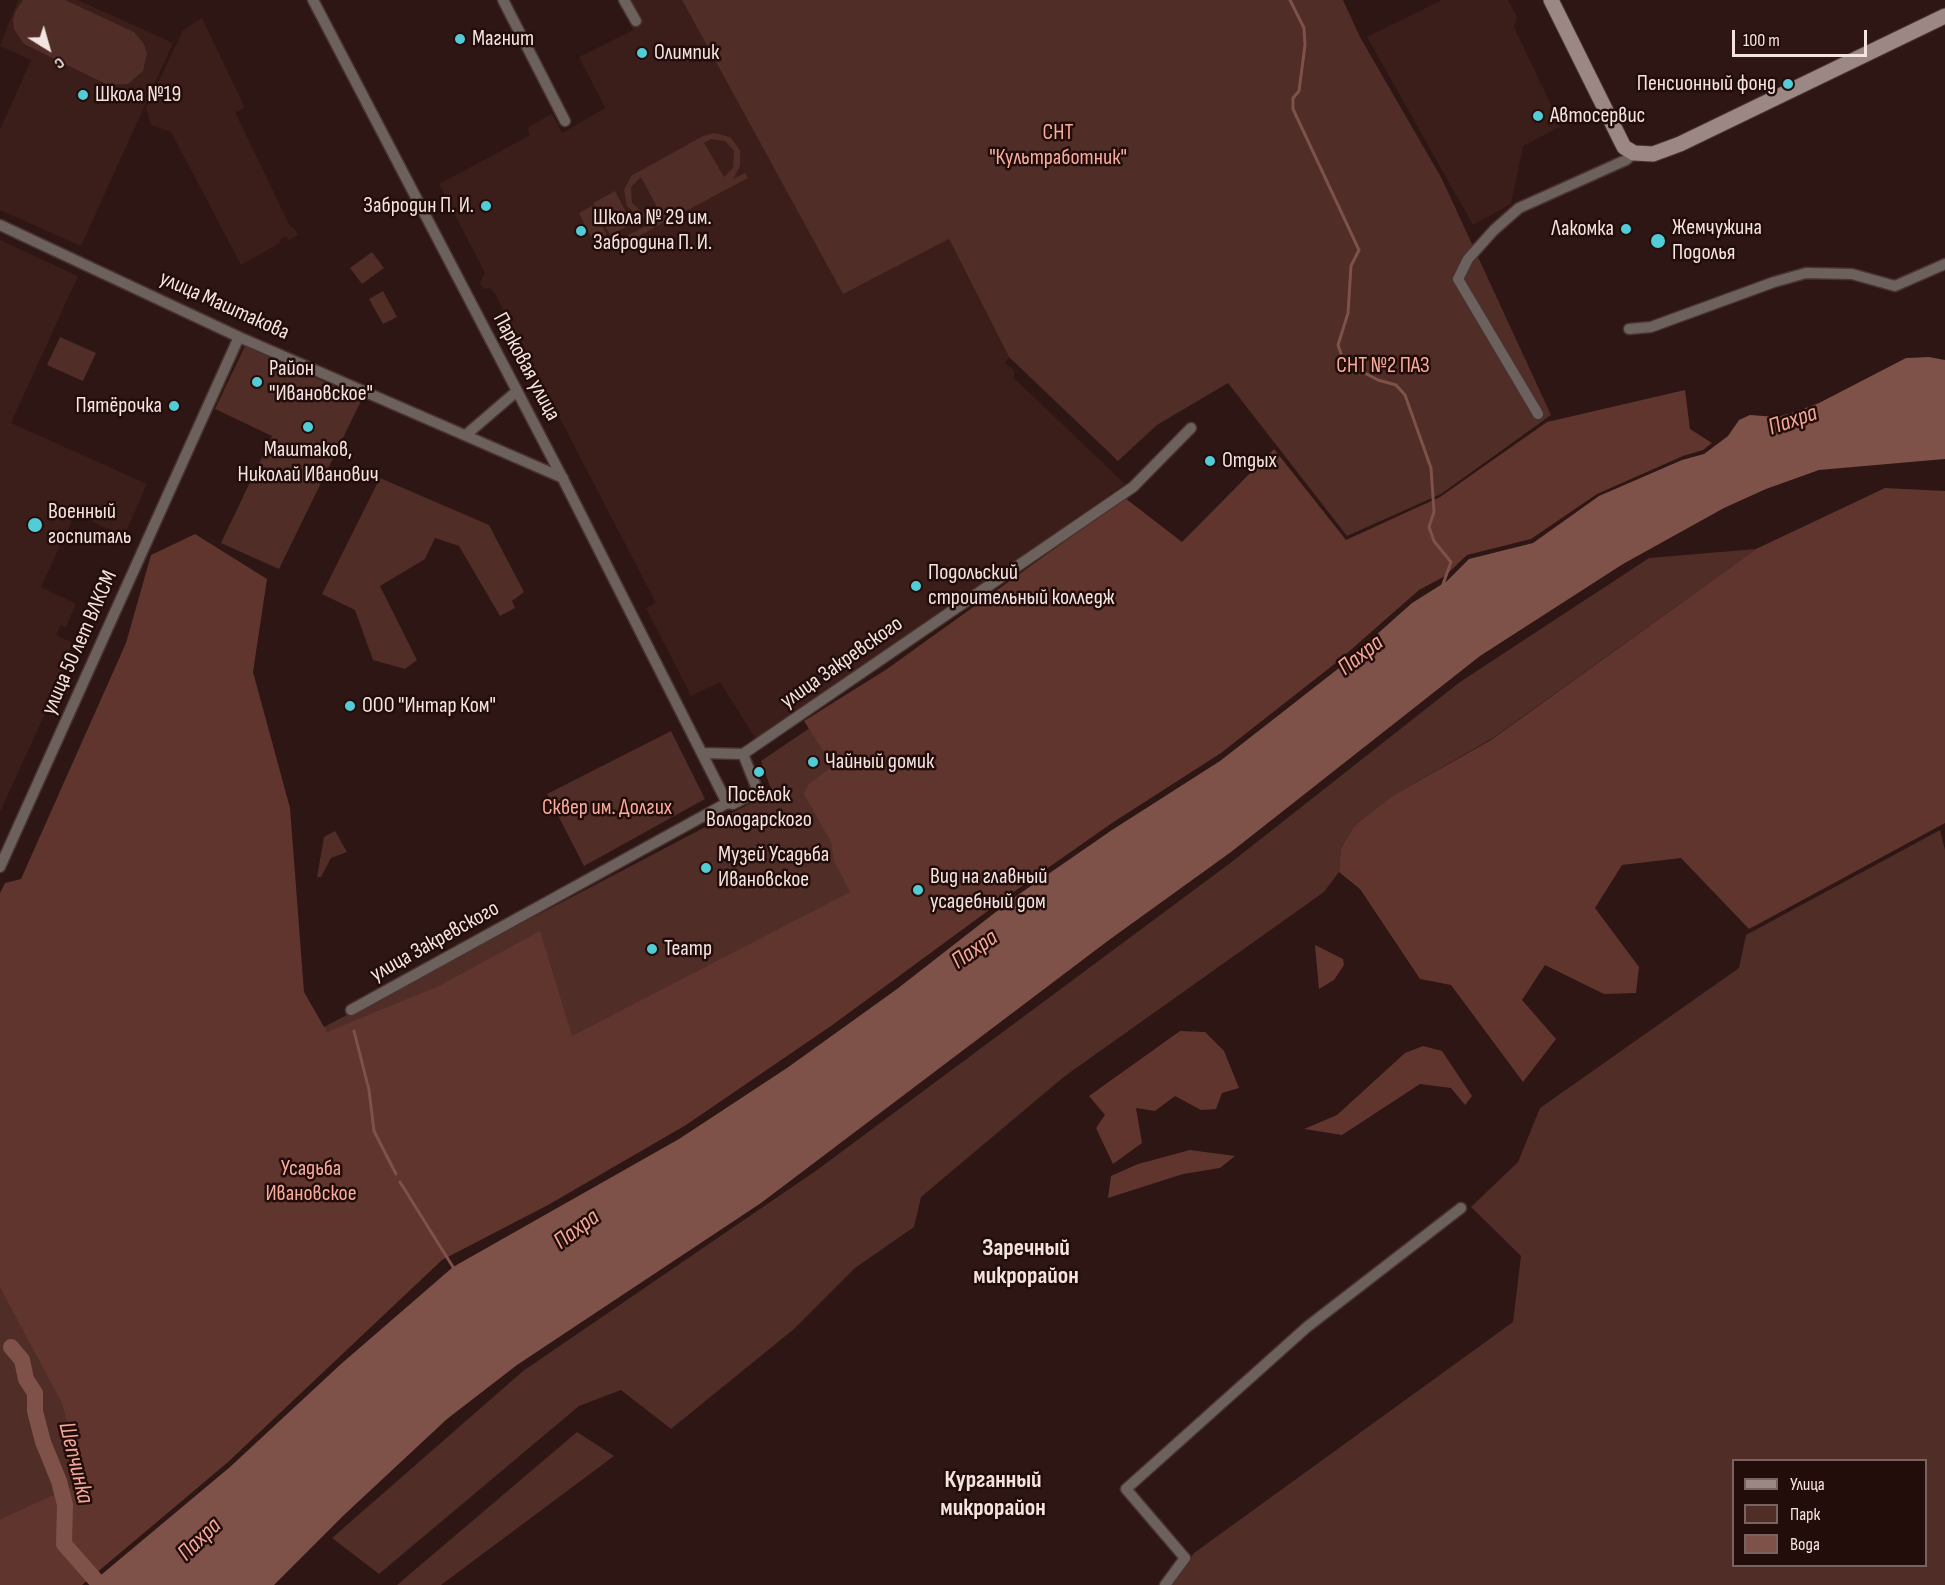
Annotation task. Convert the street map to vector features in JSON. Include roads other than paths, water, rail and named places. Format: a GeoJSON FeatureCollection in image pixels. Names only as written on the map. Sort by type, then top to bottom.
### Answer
{"type":"FeatureCollection","features":[{"type":"Feature","properties":{"kind":"main road"},"geometry":{"type":"LineString","coordinates":[[1551,0],[1624,147],[1634,153],[1653,154],[1680,144],[1945,16]]}},
{"type":"Feature","properties":{"kind":"street","name":"Парковая улица"},"geometry":{"type":"LineString","coordinates":[[313,0],[564,479],[727,803]]}},
{"type":"Feature","properties":{"kind":"street"},"geometry":{"type":"LineString","coordinates":[[503,0],[566,122]]}},
{"type":"Feature","properties":{"kind":"street"},"geometry":{"type":"LineString","coordinates":[[624,0],[636,21]]}},
{"type":"Feature","properties":{"kind":"street"},"geometry":{"type":"LineString","coordinates":[[1538,414],[1458,279],[1468,259],[1494,230],[1519,208],[1626,160],[1634,153]]}},
{"type":"Feature","properties":{"kind":"street","name":"улица Маштакова"},"geometry":{"type":"LineString","coordinates":[[0,225],[239,337],[467,434],[564,479]]}},
{"type":"Feature","properties":{"kind":"street"},"geometry":{"type":"LineString","coordinates":[[1629,329],[1651,327],[1774,282],[1806,273],[1852,274],[1895,286],[1945,264]]}},
{"type":"Feature","properties":{"kind":"street","name":"улица 50 лет ВЛКСМ"},"geometry":{"type":"LineString","coordinates":[[0,867],[239,337]]}},
{"type":"Feature","properties":{"kind":"street"},"geometry":{"type":"LineString","coordinates":[[467,434],[517,392]]}},
{"type":"Feature","properties":{"kind":"street","name":"улица Закревского"},"geometry":{"type":"LineString","coordinates":[[743,754],[1133,487],[1191,428]]}},
{"type":"Feature","properties":{"kind":"street"},"geometry":{"type":"LineString","coordinates":[[703,753],[743,754],[758,789],[734,804],[727,803]]}},
{"type":"Feature","properties":{"kind":"street","name":"улица Закревского"},"geometry":{"type":"LineString","coordinates":[[351,1010],[727,803]]}},
{"type":"Feature","properties":{"kind":"street"},"geometry":{"type":"LineString","coordinates":[[1165,1585],[1185,1558],[1126,1488],[1307,1327],[1461,1208]]}},
{"type":"Feature","properties":{"kind":"water","name":"Пахра"},"geometry":{"type":"Polygon","coordinates":[[[1929,357],[1945,360],[1945,459],[1819,470],[1766,489],[1724,508],[1623,564],[1480,656],[1231,852],[1109,940],[761,1203],[517,1365],[447,1419],[344,1515],[274,1585],[89,1585],[230,1467],[341,1364],[453,1267],[679,1139],[787,1068],[897,989],[1015,897],[1112,830],[1220,761],[1339,668],[1412,603],[1447,581],[1469,559],[1533,543],[1599,496],[1682,460],[1704,454],[1728,436],[1739,420],[1750,415],[1777,417],[1795,412],[1819,403],[1906,358],[1929,357]]]}},
{"type":"Feature","properties":{"kind":"waterway"},"geometry":{"type":"LineString","coordinates":[[1290,0],[1304,28],[1305,45],[1299,91],[1293,98],[1293,109],[1359,250],[1351,266],[1348,313],[1338,345],[1344,362],[1378,380],[1396,385],[1405,395],[1431,468],[1434,512],[1429,527],[1434,541],[1451,562],[1442,587]]}},
{"type":"Feature","properties":{"kind":"waterway"},"geometry":{"type":"LineString","coordinates":[[354,1031],[369,1090],[374,1131],[396,1174]]}},
{"type":"Feature","properties":{"kind":"waterway"},"geometry":{"type":"LineString","coordinates":[[400,1182],[453,1267]]}},
{"type":"Feature","properties":{"kind":"waterway","name":"Шепчинка"},"geometry":{"type":"LineString","coordinates":[[11,1347],[22,1360],[26,1379],[35,1393],[35,1411],[43,1442],[59,1481],[65,1505],[64,1544],[100,1585]]}},
{"type":"Feature","properties":{"kind":"place","name":"Магнит"},"geometry":{"type":"Point","coordinates":[460,39]}},
{"type":"Feature","properties":{"kind":"place","name":"Олимпик"},"geometry":{"type":"Point","coordinates":[642,53]}},
{"type":"Feature","properties":{"kind":"place","name":"Пенсионный фонд"},"geometry":{"type":"Point","coordinates":[1788,84]}},
{"type":"Feature","properties":{"kind":"place","name":"Школа №19"},"geometry":{"type":"Point","coordinates":[83,95]}},
{"type":"Feature","properties":{"kind":"place","name":"Автосервис"},"geometry":{"type":"Point","coordinates":[1538,116]}},
{"type":"Feature","properties":{"kind":"place","name":"Забродин П. И."},"geometry":{"type":"Point","coordinates":[486,206]}},
{"type":"Feature","properties":{"kind":"place","name":"Лакомка"},"geometry":{"type":"Point","coordinates":[1626,229]}},
{"type":"Feature","properties":{"kind":"place","name":"Школа № 29 им. Забродина П. И."},"geometry":{"type":"Point","coordinates":[581,231]}},
{"type":"Feature","properties":{"kind":"place","name":"Жемчужина Подолья"},"geometry":{"type":"Point","coordinates":[1658,241]}},
{"type":"Feature","properties":{"kind":"place","name":"Район \"Ивановское\""},"geometry":{"type":"Point","coordinates":[257,382]}},
{"type":"Feature","properties":{"kind":"place","name":"Пятёрочка"},"geometry":{"type":"Point","coordinates":[174,406]}},
{"type":"Feature","properties":{"kind":"place","name":"Маштаков, Николай Иванович"},"geometry":{"type":"Point","coordinates":[308,427]}},
{"type":"Feature","properties":{"kind":"place","name":"Отдых"},"geometry":{"type":"Point","coordinates":[1210,461]}},
{"type":"Feature","properties":{"kind":"place","name":"Военный госпиталь"},"geometry":{"type":"Point","coordinates":[35,525]}},
{"type":"Feature","properties":{"kind":"place","name":"Подольский строительный колледж"},"geometry":{"type":"Point","coordinates":[916,586]}},
{"type":"Feature","properties":{"kind":"place","name":"ООО \"Интар Ком\""},"geometry":{"type":"Point","coordinates":[350,706]}},
{"type":"Feature","properties":{"kind":"place","name":"Чайный домик"},"geometry":{"type":"Point","coordinates":[813,762]}},
{"type":"Feature","properties":{"kind":"place","name":"Посёлок Володарского"},"geometry":{"type":"Point","coordinates":[759,772]}},
{"type":"Feature","properties":{"kind":"place","name":"Музей Усадьба Ивановское"},"geometry":{"type":"Point","coordinates":[706,868]}},
{"type":"Feature","properties":{"kind":"place","name":"Вид на главный усадебный дом"},"geometry":{"type":"Point","coordinates":[918,890]}},
{"type":"Feature","properties":{"kind":"place","name":"Театр"},"geometry":{"type":"Point","coordinates":[652,949]}},
{"type":"Feature","properties":{"kind":"district","name":"Заречный микрорайон"},"geometry":{"type":"Point","coordinates":[1026,1263]}},
{"type":"Feature","properties":{"kind":"district","name":"Курганный микрорайон"},"geometry":{"type":"Point","coordinates":[993,1495]}},
{"type":"Feature","properties":{"kind":"park label","name":"СНТ \"Культработник\""},"geometry":{"type":"Point","coordinates":[1058,146]}},
{"type":"Feature","properties":{"kind":"park label","name":"СНТ №2 ПАЗ"},"geometry":{"type":"Point","coordinates":[1383,366]}},
{"type":"Feature","properties":{"kind":"park label","name":"Сквер им. Долгих"},"geometry":{"type":"Point","coordinates":[607,808]}},
{"type":"Feature","properties":{"kind":"park label","name":"Усадьба Ивановское"},"geometry":{"type":"Point","coordinates":[311,1182]}}]}
